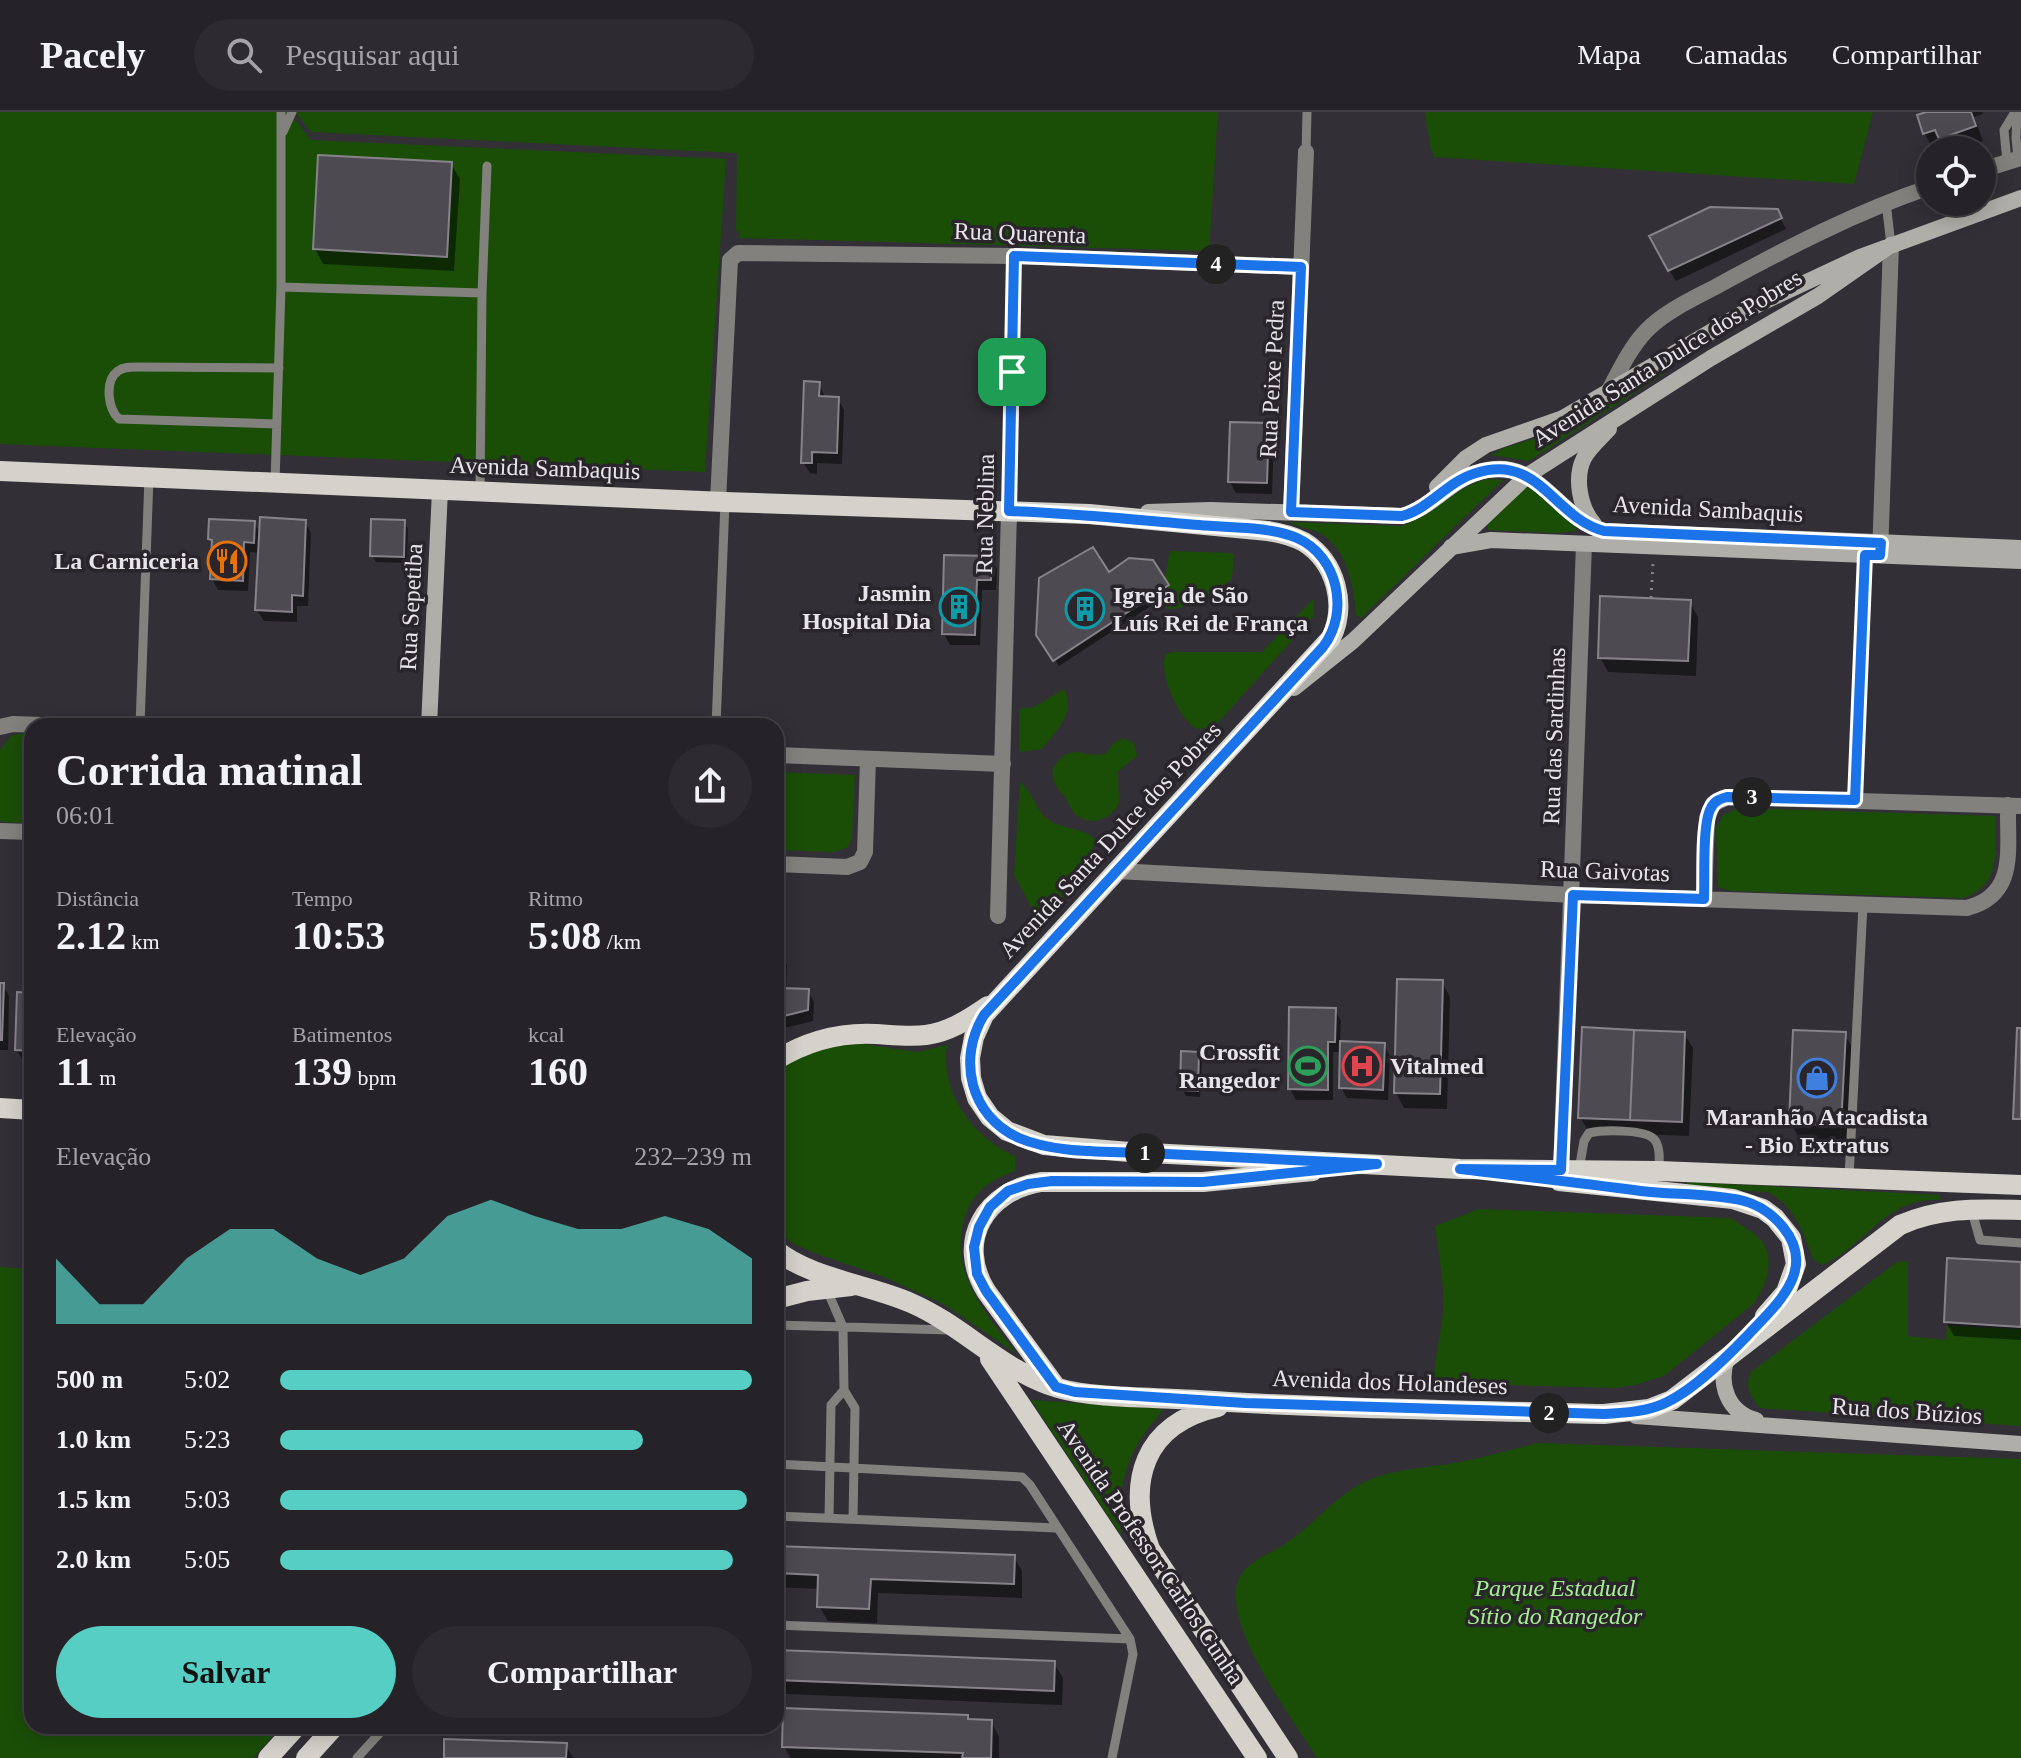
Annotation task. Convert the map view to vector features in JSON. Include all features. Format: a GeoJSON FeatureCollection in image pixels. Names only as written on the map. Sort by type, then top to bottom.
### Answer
{"type":"FeatureCollection","features":[{"type":"Feature","properties":{"kind":"main road","name":"Avenida Santa Dulce dos Pobres"},"geometry":{"type":"LineString","coordinates":[[1417,509],[1472,453],[1494,442],[1553,422],[1607,394],[1757,305],[1829,270],[2021,198]]}},
{"type":"Feature","properties":{"kind":"main road","name":"Avenida Santa Dulce dos Pobres"},"geometry":{"type":"LineString","coordinates":[[1263,714],[1353,641],[1528,475],[1628,409],[1818,296],[1891,245]]}},
{"type":"Feature","properties":{"kind":"main road"},"geometry":{"type":"LineString","coordinates":[[1610,532],[1596,525],[1585,510],[1580,492],[1580,468],[1588,452],[1628,409]]}},
{"type":"Feature","properties":{"kind":"main road","name":"Avenida Sambaquis"},"geometry":{"type":"LineString","coordinates":[[1089,514],[1210,510],[1396,517],[1417,509],[1475,473],[1504,470],[1528,475],[1587,524],[1610,532],[2021,561]]}},
{"type":"Feature","properties":{"kind":"main road","name":"Avenida Sambaquis"},"geometry":{"type":"LineString","coordinates":[[0,471],[722,502],[1089,514],[1258,530],[1294,537],[1318,553],[1332,575],[1338,598],[1336,624]]}},
{"type":"Feature","properties":{"kind":"main road","name":"Rua Sepetiba"},"geometry":{"type":"LineString","coordinates":[[429,718],[440,490]]}},
{"type":"Feature","properties":{"kind":"main road","name":"Avenida Sambaquis"},"geometry":{"type":"LineString","coordinates":[[1450,548],[1482,540],[1875,551],[2021,548]]}},
{"type":"Feature","properties":{"kind":"main road","name":"Avenida Santa Dulce dos Pobres"},"geometry":{"type":"LineString","coordinates":[[995,1002],[1263,714],[1323,647],[1336,624]]}},
{"type":"Feature","properties":{"kind":"main road"},"geometry":{"type":"LineString","coordinates":[[784,1055],[834,1035],[916,1036],[937,1033],[995,1002]]}},
{"type":"Feature","properties":{"kind":"main road"},"geometry":{"type":"LineString","coordinates":[[995,1002],[980,1022],[974,1037],[970,1058],[971,1078],[977,1098],[1000,1127],[1034,1143],[1069,1148],[1460,1169],[1659,1171],[2021,1185]]}},
{"type":"Feature","properties":{"kind":"main road"},"geometry":{"type":"LineString","coordinates":[[0,1108],[24,1110]]}},
{"type":"Feature","properties":{"kind":"main road"},"geometry":{"type":"LineString","coordinates":[[1056,1387],[977,1274],[974,1247],[979,1227],[990,1207],[1008,1191],[1052,1181],[1203,1182],[1377,1164]]}},
{"type":"Feature","properties":{"kind":"main road"},"geometry":{"type":"LineString","coordinates":[[1460,1169],[1733,1199],[1748,1202],[1769,1214],[1786,1231],[1794,1247],[1796,1264],[1793,1278],[1786,1292],[1727,1358]]}},
{"type":"Feature","properties":{"kind":"main road","name":"Avenida dos Holandeses"},"geometry":{"type":"LineString","coordinates":[[820,1279],[875,1288],[916,1304],[1015,1370],[1056,1387],[1087,1393],[1245,1403],[1604,1414],[1635,1412],[1672,1400],[1891,1231],[1930,1214],[1971,1208],[2021,1210]]}},
{"type":"Feature","properties":{"kind":"main road"},"geometry":{"type":"LineString","coordinates":[[784,1256],[820,1279]]}},
{"type":"Feature","properties":{"kind":"main road"},"geometry":{"type":"LineString","coordinates":[[784,1295],[820,1279]]}},
{"type":"Feature","properties":{"kind":"main road","name":"Avenida Professor Carlos Cunha"},"geometry":{"type":"LineString","coordinates":[[965,1334],[998,1368],[1257,1758]]}},
{"type":"Feature","properties":{"kind":"main road","name":"Rua dos Búzios"},"geometry":{"type":"LineString","coordinates":[[1727,1358],[1724,1387],[1736,1410],[1750,1419],[1789,1426]]}},
{"type":"Feature","properties":{"kind":"main road","name":"Avenida Professor Carlos Cunha"},"geometry":{"type":"LineString","coordinates":[[1245,1403],[1201,1411],[1178,1422],[1167,1432],[1149,1452],[1143,1465],[1138,1486],[1139,1502],[1150,1549],[1288,1758]]}},
{"type":"Feature","properties":{"kind":"main road","name":"Rua dos Búzios"},"geometry":{"type":"LineString","coordinates":[[1604,1414],[2021,1444]]}},
{"type":"Feature","properties":{"kind":"main road"},"geometry":{"type":"LineString","coordinates":[[268,1758],[290,1734]]}},
{"type":"Feature","properties":{"kind":"main road"},"geometry":{"type":"LineString","coordinates":[[306,1758],[328,1734]]}},
{"type":"Feature","properties":{"kind":"street","name":"Rua Peixe Pedra"},"geometry":{"type":"LineString","coordinates":[[1291,512],[1306,152]]}},
{"type":"Feature","properties":{"kind":"street"},"geometry":{"type":"LineString","coordinates":[[1996,165],[2015,159]]}},
{"type":"Feature","properties":{"kind":"street"},"geometry":{"type":"LineString","coordinates":[[1607,394],[1627,357],[1647,330],[1680,306],[1886,202],[1916,192]]}},
{"type":"Feature","properties":{"kind":"street"},"geometry":{"type":"LineString","coordinates":[[1875,551],[1891,245]]}},
{"type":"Feature","properties":{"kind":"street","name":"Rua Quarenta"},"geometry":{"type":"LineString","coordinates":[[722,502],[730,260],[738,253],[1014,256],[1301,267]]}},
{"type":"Feature","properties":{"kind":"street","name":"Rua Neblina"},"geometry":{"type":"LineString","coordinates":[[998,916],[1009,511]]}},
{"type":"Feature","properties":{"kind":"street","name":"Rua das Sardinhas"},"geometry":{"type":"LineString","coordinates":[[1570,1170],[1573,895],[1584,544]]}},
{"type":"Feature","properties":{"kind":"street"},"geometry":{"type":"LineString","coordinates":[[0,727],[24,724]]}},
{"type":"Feature","properties":{"kind":"street"},"geometry":{"type":"LineString","coordinates":[[784,755],[1003,764]]}},
{"type":"Feature","properties":{"kind":"street"},"geometry":{"type":"LineString","coordinates":[[784,864],[847,867],[860,862],[865,852],[868,759]]}},
{"type":"Feature","properties":{"kind":"street"},"geometry":{"type":"LineString","coordinates":[[1704,899],[1707,818],[1713,804],[1727,797],[2015,806]]}},
{"type":"Feature","properties":{"kind":"street","name":"Rua Gaivotas"},"geometry":{"type":"LineString","coordinates":[[1117,871],[1573,895],[1967,908],[1994,897],[2001,886],[2015,806]]}},
{"type":"Feature","properties":{"kind":"street"},"geometry":{"type":"LineString","coordinates":[[0,831],[24,832]]}},
{"type":"Feature","properties":{"kind":"lane"},"geometry":{"type":"LineString","coordinates":[[275,483],[281,287],[281,112]]}},
{"type":"Feature","properties":{"kind":"lane"},"geometry":{"type":"LineString","coordinates":[[282,135],[292,112]]}},
{"type":"Feature","properties":{"kind":"lane"},"geometry":{"type":"LineString","coordinates":[[1306,152],[1307,112]]}},
{"type":"Feature","properties":{"kind":"lane"},"geometry":{"type":"LineString","coordinates":[[2015,159],[2016,112]]}},
{"type":"Feature","properties":{"kind":"lane"},"geometry":{"type":"LineString","coordinates":[[480,491],[487,166]]}},
{"type":"Feature","properties":{"kind":"lane"},"geometry":{"type":"LineString","coordinates":[[1886,202],[1891,245]]}},
{"type":"Feature","properties":{"kind":"lane","name":"Rua Neblina"},"geometry":{"type":"LineString","coordinates":[[1009,511],[1014,256]]}},
{"type":"Feature","properties":{"kind":"lane"},"geometry":{"type":"LineString","coordinates":[[281,287],[482,293]]}},
{"type":"Feature","properties":{"kind":"lane"},"geometry":{"type":"LineString","coordinates":[[277,424],[119,419],[110,404],[110,383],[115,372],[124,368],[279,368]]}},
{"type":"Feature","properties":{"kind":"lane"},"geometry":{"type":"LineString","coordinates":[[140,718],[149,477]]}},
{"type":"Feature","properties":{"kind":"lane"},"geometry":{"type":"LineString","coordinates":[[716,718],[722,502]]}},
{"type":"Feature","properties":{"kind":"lane"},"geometry":{"type":"LineString","coordinates":[[1855,800],[1875,551]]}},
{"type":"Feature","properties":{"kind":"lane"},"geometry":{"type":"LineString","coordinates":[[1849,1178],[1863,905]]}},
{"type":"Feature","properties":{"kind":"lane"},"geometry":{"type":"LineString","coordinates":[[1570,1170],[1589,1133],[1600,1131],[1646,1133],[1655,1139],[1659,1148],[1659,1171]]}},
{"type":"Feature","properties":{"kind":"lane"},"geometry":{"type":"LineString","coordinates":[[1971,1208],[1980,1240],[2021,1243]]}},
{"type":"Feature","properties":{"kind":"lane"},"geometry":{"type":"LineString","coordinates":[[820,1279],[843,1327],[844,1390],[855,1408],[853,1519]]}},
{"type":"Feature","properties":{"kind":"lane"},"geometry":{"type":"LineString","coordinates":[[784,1325],[965,1334]]}},
{"type":"Feature","properties":{"kind":"lane"},"geometry":{"type":"LineString","coordinates":[[829,1518],[831,1405],[844,1390]]}},
{"type":"Feature","properties":{"kind":"lane"},"geometry":{"type":"LineString","coordinates":[[784,1464],[1022,1477],[1130,1639],[1133,1654],[1112,1758]]}},
{"type":"Feature","properties":{"kind":"lane"},"geometry":{"type":"LineString","coordinates":[[784,1516],[1056,1528]]}},
{"type":"Feature","properties":{"kind":"lane"},"geometry":{"type":"LineString","coordinates":[[784,1625],[1130,1639]]}},
{"type":"Feature","properties":{"kind":"lane"},"geometry":{"type":"LineString","coordinates":[[357,1758],[379,1734]]}},
{"type":"Feature","properties":{"kind":"path"},"geometry":{"type":"LineString","coordinates":[[1651,598],[1654,547]]}},
{"type":"Feature","properties":{"kind":"green space"},"geometry":{"type":"Polygon","coordinates":[[[0,112],[289,112],[311,140],[726,159],[705,472],[0,444],[0,112]]]}},
{"type":"Feature","properties":{"kind":"green space"},"geometry":{"type":"Polygon","coordinates":[[[295,112],[1218,112],[1209,251],[740,238],[740,232],[736,231],[737,153],[311,132],[295,112]]]}},
{"type":"Feature","properties":{"kind":"green space"},"geometry":{"type":"Polygon","coordinates":[[[1425,112],[1873,112],[1854,184],[1434,157],[1425,112]]]}},
{"type":"Feature","properties":{"kind":"green space"},"geometry":{"type":"Polygon","coordinates":[[[1660,372],[1667,372],[1529,461],[1491,455],[1563,430],[1660,372]]]}},
{"type":"Feature","properties":{"kind":"green space"},"geometry":{"type":"Polygon","coordinates":[[[1490,479],[1503,480],[1361,618],[1356,615],[1351,580],[1336,547],[1318,532],[1289,522],[1401,526],[1468,486],[1490,479]]]}},
{"type":"Feature","properties":{"kind":"green space"},"geometry":{"type":"Polygon","coordinates":[[[1530,487],[1575,525],[1576,531],[1488,530],[1486,523],[1530,487]]]}},
{"type":"Feature","properties":{"kind":"green space"},"geometry":{"type":"Polygon","coordinates":[[[1170,551],[1234,553],[1232,579],[1185,607],[1167,609],[1163,603],[1162,589],[1168,585],[1165,579],[1170,551]]]}},
{"type":"Feature","properties":{"kind":"green space"},"geometry":{"type":"Polygon","coordinates":[[[1314,598],[1314,616],[1214,727],[1196,729],[1189,724],[1167,683],[1164,672],[1166,654],[1262,652],[1314,598]]]}},
{"type":"Feature","properties":{"kind":"green space"},"geometry":{"type":"Polygon","coordinates":[[[1064,689],[1068,705],[1059,728],[1042,749],[1019,752],[1019,709],[1034,707],[1064,689]]]}},
{"type":"Feature","properties":{"kind":"green space"},"geometry":{"type":"Polygon","coordinates":[[[24,733],[24,823],[0,820],[0,750],[11,736],[24,733]]]}},
{"type":"Feature","properties":{"kind":"green space"},"geometry":{"type":"Polygon","coordinates":[[[1123,738],[1134,743],[1137,756],[1118,771],[1119,803],[1100,820],[1081,818],[1073,812],[1055,784],[1053,768],[1071,753],[1105,754],[1123,738]]]}},
{"type":"Feature","properties":{"kind":"green space"},"geometry":{"type":"Polygon","coordinates":[[[784,772],[855,775],[852,838],[848,847],[834,852],[784,850],[784,772]]]}},
{"type":"Feature","properties":{"kind":"green space"},"geometry":{"type":"Polygon","coordinates":[[[1020,782],[1047,819],[1084,832],[1096,840],[1077,883],[1036,923],[1036,916],[1014,875],[1020,782]]]}},
{"type":"Feature","properties":{"kind":"green space"},"geometry":{"type":"Polygon","coordinates":[[[1740,808],[1996,816],[1994,865],[1985,885],[1963,898],[1731,891],[1718,887],[1716,828],[1723,815],[1740,808]]]}},
{"type":"Feature","properties":{"kind":"green space"},"geometry":{"type":"Polygon","coordinates":[[[851,1042],[917,1052],[947,1045],[949,1080],[963,1112],[986,1138],[1015,1156],[1015,1171],[982,1189],[972,1202],[964,1220],[961,1240],[966,1276],[973,1292],[1017,1354],[945,1305],[884,1277],[812,1252],[790,1242],[784,1235],[784,1064],[808,1050],[851,1042]]]}},
{"type":"Feature","properties":{"kind":"green space"},"geometry":{"type":"Polygon","coordinates":[[[1687,1182],[1940,1195],[1940,1200],[1921,1201],[1890,1214],[1838,1257],[1823,1265],[1813,1259],[1802,1230],[1785,1204],[1768,1192],[1686,1187],[1687,1182]]]}},
{"type":"Feature","properties":{"kind":"green space"},"geometry":{"type":"Polygon","coordinates":[[[1479,1209],[1730,1218],[1754,1233],[1763,1244],[1769,1261],[1766,1280],[1752,1305],[1664,1376],[1635,1385],[1615,1388],[1434,1383],[1443,1297],[1435,1226],[1479,1209]]]}},
{"type":"Feature","properties":{"kind":"green space"},"geometry":{"type":"Polygon","coordinates":[[[1908,1261],[1908,1336],[1946,1340],[1947,1326],[2021,1329],[2021,1426],[1760,1408],[1750,1392],[1748,1382],[1751,1372],[1897,1262],[1908,1261]]]}},
{"type":"Feature","properties":{"kind":"green space"},"geometry":{"type":"Polygon","coordinates":[[[0,1267],[24,1268],[24,1734],[275,1734],[253,1758],[0,1758],[0,1267]]]}},
{"type":"Feature","properties":{"kind":"green space"},"geometry":{"type":"Polygon","coordinates":[[[1031,1400],[1163,1409],[1146,1431],[1126,1470],[1120,1508],[1121,1535],[1031,1400]]]}},
{"type":"Feature","properties":{"kind":"green space","name":"Parque Estadual Sítio do Rangedor"},"geometry":{"type":"Polygon","coordinates":[[[1538,1443],[2021,1459],[2021,1758],[1317,1758],[1269,1682],[1247,1640],[1236,1602],[1236,1589],[1244,1570],[1296,1536],[1361,1483],[1403,1470],[1460,1462],[1538,1443]]]}},
{"type":"Feature","properties":{"kind":"building"},"geometry":{"type":"Polygon","coordinates":[[[1926,112],[1971,112],[1976,126],[1948,136],[1938,136],[1935,130],[1923,134],[1917,115],[1926,112]]]}},
{"type":"Feature","properties":{"kind":"building"},"geometry":{"type":"Polygon","coordinates":[[[318,155],[452,162],[447,257],[313,249],[318,155]]]}},
{"type":"Feature","properties":{"kind":"building"},"geometry":{"type":"Polygon","coordinates":[[[1710,207],[1778,209],[1782,218],[1668,271],[1649,236],[1710,207]]]}},
{"type":"Feature","properties":{"kind":"building"},"geometry":{"type":"Polygon","coordinates":[[[804,381],[820,382],[819,396],[839,397],[837,453],[812,452],[812,463],[801,463],[804,381]]]}},
{"type":"Feature","properties":{"kind":"building"},"geometry":{"type":"Polygon","coordinates":[[[1230,422],[1269,423],[1267,483],[1228,482],[1230,422]]]}},
{"type":"Feature","properties":{"kind":"building"},"geometry":{"type":"Polygon","coordinates":[[[260,517],[306,520],[303,596],[292,595],[292,612],[255,610],[260,517]]]}},
{"type":"Feature","properties":{"kind":"building","name":"La Carniceria"},"geometry":{"type":"Polygon","coordinates":[[[209,519],[255,521],[254,543],[244,542],[243,581],[210,579],[212,540],[208,539],[209,519]]]}},
{"type":"Feature","properties":{"kind":"building"},"geometry":{"type":"Polygon","coordinates":[[[371,519],[405,520],[404,557],[370,556],[371,519]]]}},
{"type":"Feature","properties":{"kind":"building","name":"Igreja de São Luís Rei de França"},"geometry":{"type":"Polygon","coordinates":[[[1093,547],[1109,572],[1129,558],[1153,560],[1169,585],[1053,661],[1036,635],[1039,578],[1093,547]]]}},
{"type":"Feature","properties":{"kind":"building","name":"Jasmin Hospital Dia"},"geometry":{"type":"Polygon","coordinates":[[[944,555],[992,556],[991,580],[977,580],[975,635],[942,634],[944,555]]]}},
{"type":"Feature","properties":{"kind":"building"},"geometry":{"type":"Polygon","coordinates":[[[1600,596],[1691,600],[1688,661],[1598,658],[1600,596]]]}},
{"type":"Feature","properties":{"kind":"building"},"geometry":{"type":"Polygon","coordinates":[[[1397,979],[1443,980],[1440,1094],[1394,1093],[1397,979]]]}},
{"type":"Feature","properties":{"kind":"building"},"geometry":{"type":"Polygon","coordinates":[[[0,983],[4,983],[2,1040],[0,1040],[0,983]]]}},
{"type":"Feature","properties":{"kind":"building"},"geometry":{"type":"Polygon","coordinates":[[[784,988],[809,989],[808,1010],[784,1016],[784,988]]]}},
{"type":"Feature","properties":{"kind":"building"},"geometry":{"type":"Polygon","coordinates":[[[17,992],[24,992],[24,1051],[15,1050],[17,992]]]}},
{"type":"Feature","properties":{"kind":"building","name":"Crossfit Rangedor"},"geometry":{"type":"Polygon","coordinates":[[[1289,1007],[1336,1008],[1335,1042],[1328,1042],[1328,1090],[1288,1089],[1289,1007]]]}},
{"type":"Feature","properties":{"kind":"building"},"geometry":{"type":"Polygon","coordinates":[[[1582,1027],[1634,1030],[1630,1120],[1578,1118],[1582,1027]]]}},
{"type":"Feature","properties":{"kind":"building"},"geometry":{"type":"Polygon","coordinates":[[[2017,1028],[2021,1028],[2021,1119],[2013,1119],[2017,1028]]]}},
{"type":"Feature","properties":{"kind":"building"},"geometry":{"type":"Polygon","coordinates":[[[1634,1030],[1685,1032],[1682,1122],[1630,1120],[1634,1030]]]}},
{"type":"Feature","properties":{"kind":"building","name":"Maranhão Atacadista - Bio Extratus"},"geometry":{"type":"Polygon","coordinates":[[[1793,1030],[1846,1032],[1841,1126],[1789,1123],[1793,1030]]]}},
{"type":"Feature","properties":{"kind":"building","name":"Vitalmed"},"geometry":{"type":"Polygon","coordinates":[[[1340,1041],[1385,1043],[1383,1090],[1339,1088],[1340,1041]]]}},
{"type":"Feature","properties":{"kind":"building"},"geometry":{"type":"Polygon","coordinates":[[[1181,1051],[1199,1052],[1198,1091],[1180,1090],[1181,1051]]]}},
{"type":"Feature","properties":{"kind":"building"},"geometry":{"type":"Polygon","coordinates":[[[1947,1258],[2021,1262],[2021,1327],[1944,1322],[1947,1258]]]}},
{"type":"Feature","properties":{"kind":"building"},"geometry":{"type":"Polygon","coordinates":[[[784,1546],[1015,1555],[1014,1584],[871,1579],[869,1609],[817,1607],[818,1575],[784,1573],[784,1546]]]}},
{"type":"Feature","properties":{"kind":"building"},"geometry":{"type":"Polygon","coordinates":[[[784,1650],[1055,1661],[1054,1691],[784,1680],[784,1650]]]}},
{"type":"Feature","properties":{"kind":"building"},"geometry":{"type":"Polygon","coordinates":[[[784,1708],[968,1715],[968,1719],[992,1720],[991,1758],[962,1758],[963,1753],[782,1747],[784,1708]]]}},
{"type":"Feature","properties":{"kind":"building"},"geometry":{"type":"Polygon","coordinates":[[[444,1739],[567,1743],[566,1758],[444,1758],[444,1739]]]}},
{"type":"Feature","properties":{"kind":"place","name":"La Carniceria"},"geometry":{"type":"Point","coordinates":[227,561]}},
{"type":"Feature","properties":{"kind":"place","name":"Jasmin Hospital Dia"},"geometry":{"type":"Point","coordinates":[959,607]}},
{"type":"Feature","properties":{"kind":"place","name":"Igreja de São Luís Rei de França"},"geometry":{"type":"Point","coordinates":[1085,609]}},
{"type":"Feature","properties":{"kind":"place","name":"Crossfit Rangedor"},"geometry":{"type":"Point","coordinates":[1308,1066]}},
{"type":"Feature","properties":{"kind":"place","name":"Vitalmed"},"geometry":{"type":"Point","coordinates":[1362,1066]}},
{"type":"Feature","properties":{"kind":"place","name":"Maranhão Atacadista - Bio Extratus"},"geometry":{"type":"Point","coordinates":[1817,1078]}},
{"type":"Feature","properties":{"kind":"route"},"geometry":{"type":"LineString","coordinates":[[1014,256],[1301,267],[1291,512],[1402,516],[1413,512],[1468,475],[1504,470],[1528,475],[1583,521],[1604,531],[1881,543],[1880,555],[1865,555],[1855,800],[1727,797],[1719,800],[1713,804],[1707,818],[1704,899],[1573,895],[1561,1170],[1460,1169],[1733,1199],[1748,1202],[1775,1218],[1791,1238],[1796,1255],[1791,1285],[1727,1358],[1672,1400],[1635,1412],[1604,1414],[1245,1403],[1075,1392],[1056,1387],[986,1291],[977,1274],[974,1258],[979,1227],[990,1207],[1017,1187],[1052,1181],[1203,1182],[1377,1164],[1044,1145],[1025,1140],[1000,1127],[980,1105],[972,1085],[970,1058],[974,1037],[984,1015],[1331,638],[1338,607],[1335,583],[1324,560],[1294,537],[1258,530],[1089,514],[1009,511],[1012,372],[1014,256]]}}]}
